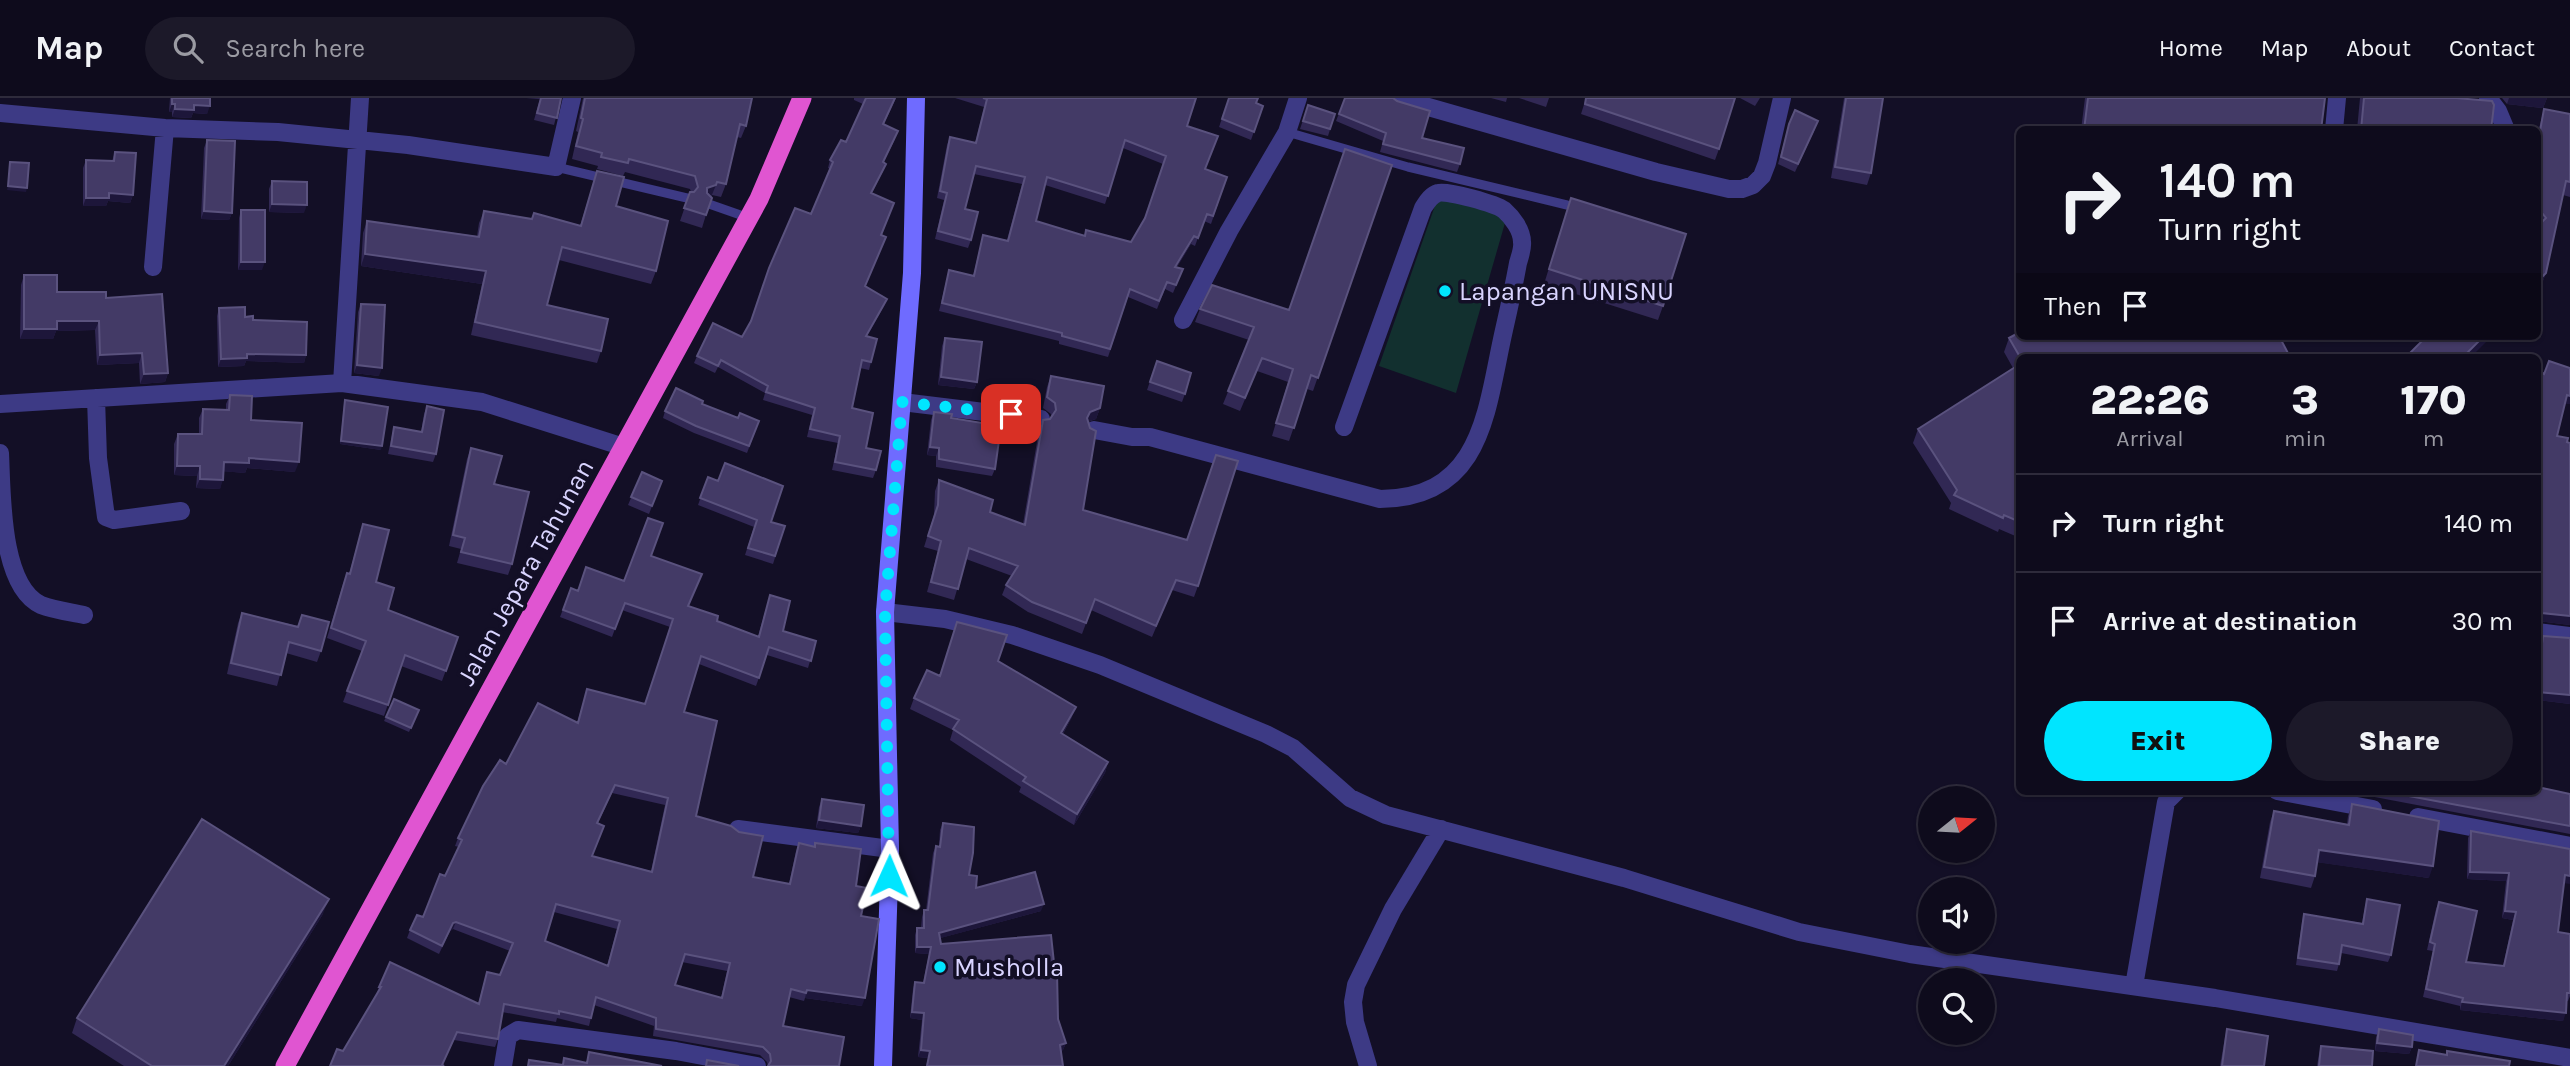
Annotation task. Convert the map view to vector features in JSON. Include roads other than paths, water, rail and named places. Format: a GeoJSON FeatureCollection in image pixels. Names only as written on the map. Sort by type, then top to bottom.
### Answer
{"type":"FeatureCollection","features":[{"type":"Feature","properties":{"kind":"highway","name":"Jalan Jepara Tahunan"},"geometry":{"type":"LineString","coordinates":[[285,1066],[748,218],[802,98]]}},
{"type":"Feature","properties":{"kind":"main road"},"geometry":{"type":"LineString","coordinates":[[883,1066],[890,849],[885,612],[912,273],[916,98]]}},
{"type":"Feature","properties":{"kind":"street"},"geometry":{"type":"LineString","coordinates":[[342,383],[360,98]]}},
{"type":"Feature","properties":{"kind":"street"},"geometry":{"type":"LineString","coordinates":[[0,113],[165,128],[278,132],[556,167],[572,98]]}},
{"type":"Feature","properties":{"kind":"street"},"geometry":{"type":"LineString","coordinates":[[1183,320],[1229,231],[1287,132],[1298,98]]}},
{"type":"Feature","properties":{"kind":"street"},"geometry":{"type":"LineString","coordinates":[[1397,98],[1656,172],[1729,189],[1742,189],[1753,185],[1762,176],[1782,98]]}},
{"type":"Feature","properties":{"kind":"street"},"geometry":{"type":"LineString","coordinates":[[2334,126],[2337,98]]}},
{"type":"Feature","properties":{"kind":"street"},"geometry":{"type":"LineString","coordinates":[[2488,98],[2504,126]]}},
{"type":"Feature","properties":{"kind":"street"},"geometry":{"type":"LineString","coordinates":[[153,267],[165,128]]}},
{"type":"Feature","properties":{"kind":"street"},"geometry":{"type":"LineString","coordinates":[[1094,430],[1132,437],[1150,437],[1380,499],[1405,499],[1446,481],[1468,458],[1482,425],[1516,277],[1522,241],[1516,223],[1502,208],[1451,192],[1438,192],[1430,198],[1423,208],[1344,427]]}},
{"type":"Feature","properties":{"kind":"street"},"geometry":{"type":"LineString","coordinates":[[0,404],[342,383],[482,402],[624,447]]}},
{"type":"Feature","properties":{"kind":"street"},"geometry":{"type":"LineString","coordinates":[[96,398],[98,458],[106,517],[114,520],[181,511]]}},
{"type":"Feature","properties":{"kind":"street"},"geometry":{"type":"LineString","coordinates":[[902,402],[1041,419]]}},
{"type":"Feature","properties":{"kind":"street"},"geometry":{"type":"LineString","coordinates":[[0,453],[2,504],[7,546],[14,573],[22,588],[41,605],[83,615]]}},
{"type":"Feature","properties":{"kind":"street"},"geometry":{"type":"LineString","coordinates":[[885,612],[945,618],[1012,635],[1100,666],[1275,738],[1293,748],[1350,798],[1386,815],[1624,878],[1799,932],[1910,954],[2133,986],[2570,1058]]}},
{"type":"Feature","properties":{"kind":"street"},"geometry":{"type":"LineString","coordinates":[[2541,632],[2570,636]]}},
{"type":"Feature","properties":{"kind":"street"},"geometry":{"type":"LineString","coordinates":[[2133,986],[2166,802],[2173,795]]}},
{"type":"Feature","properties":{"kind":"street"},"geometry":{"type":"LineString","coordinates":[[2298,795],[2570,846]]}},
{"type":"Feature","properties":{"kind":"street"},"geometry":{"type":"LineString","coordinates":[[738,829],[890,849]]}},
{"type":"Feature","properties":{"kind":"street"},"geometry":{"type":"LineString","coordinates":[[1368,1066],[1355,1022],[1353,1002],[1356,985],[1393,909],[1441,829]]}},
{"type":"Feature","properties":{"kind":"street"},"geometry":{"type":"LineString","coordinates":[[503,1066],[508,1036],[518,1030],[677,1051],[757,1066]]}},
{"type":"Feature","properties":{"kind":"lane"},"geometry":{"type":"LineString","coordinates":[[1287,132],[1408,167],[1567,205]]}},
{"type":"Feature","properties":{"kind":"lane"},"geometry":{"type":"LineString","coordinates":[[556,167],[687,198]]}},
{"type":"Feature","properties":{"kind":"lane"},"geometry":{"type":"LineString","coordinates":[[709,204],[748,218]]}},
{"type":"Feature","properties":{"kind":"place","name":"Lapangan UNISNU"},"geometry":{"type":"Point","coordinates":[1445,291]}},
{"type":"Feature","properties":{"kind":"place","name":"Musholla"},"geometry":{"type":"Point","coordinates":[940,967]}}]}
